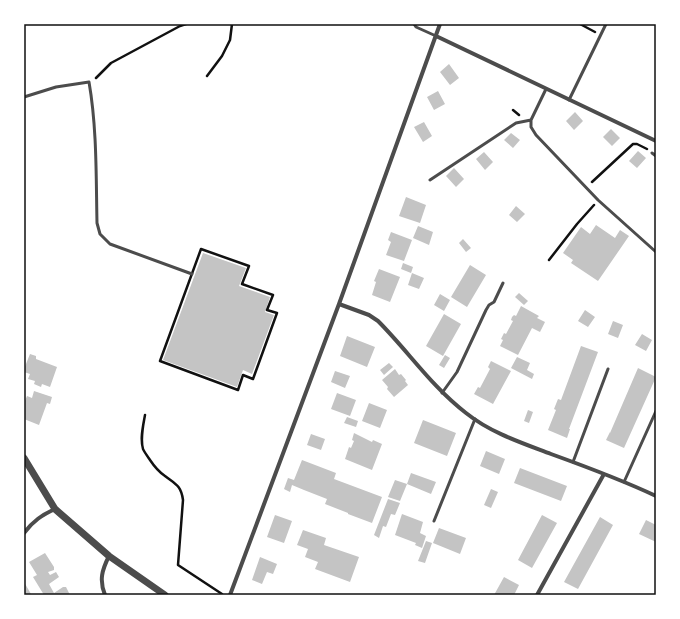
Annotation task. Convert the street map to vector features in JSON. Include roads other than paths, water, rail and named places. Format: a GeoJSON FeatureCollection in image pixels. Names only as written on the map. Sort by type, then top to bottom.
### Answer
{"type":"FeatureCollection","features":[{"type":"Feature","properties":{"kind":"street"},"geometry":{"type":"LineString","coordinates":[[230,595],[339,304],[440,24]]}},
{"type":"Feature","properties":{"kind":"street"},"geometry":{"type":"LineString","coordinates":[[436,36],[656,141]]}},
{"type":"Feature","properties":{"kind":"street"},"geometry":{"type":"LineString","coordinates":[[339,304],[369,314],[378,321],[442,393],[475,419],[508,437],[656,496]]}},
{"type":"Feature","properties":{"kind":"street"},"geometry":{"type":"LineString","coordinates":[[24,458],[55,509],[109,556],[165,595]]}},
{"type":"Feature","properties":{"kind":"street"},"geometry":{"type":"LineString","coordinates":[[537,595],[604,474]]}},
{"type":"Feature","properties":{"kind":"street"},"geometry":{"type":"LineString","coordinates":[[24,533],[39,517],[55,509]]}},
{"type":"Feature","properties":{"kind":"street"},"geometry":{"type":"LineString","coordinates":[[105,595],[101,587],[101,578],[109,556]]}},
{"type":"Feature","properties":{"kind":"lane"},"geometry":{"type":"LineString","coordinates":[[414,24],[416,27],[436,36]]}},
{"type":"Feature","properties":{"kind":"lane"},"geometry":{"type":"LineString","coordinates":[[569,100],[606,24]]}},
{"type":"Feature","properties":{"kind":"lane"},"geometry":{"type":"LineString","coordinates":[[24,97],[56,87],[89,82],[94,122],[97,223],[100,234],[110,244],[192,274]]}},
{"type":"Feature","properties":{"kind":"lane"},"geometry":{"type":"LineString","coordinates":[[546,89],[531,120],[531,127],[536,135],[598,200],[656,252]]}},
{"type":"Feature","properties":{"kind":"lane"},"geometry":{"type":"LineString","coordinates":[[430,180],[516,123],[531,120]]}},
{"type":"Feature","properties":{"kind":"lane"},"geometry":{"type":"LineString","coordinates":[[652,153],[656,156]]}},
{"type":"Feature","properties":{"kind":"lane"},"geometry":{"type":"LineString","coordinates":[[442,393],[457,372],[486,310],[489,305],[494,302],[503,283]]}},
{"type":"Feature","properties":{"kind":"lane"},"geometry":{"type":"LineString","coordinates":[[573,462],[608,369]]}},
{"type":"Feature","properties":{"kind":"lane"},"geometry":{"type":"LineString","coordinates":[[624,482],[656,411]]}},
{"type":"Feature","properties":{"kind":"lane"},"geometry":{"type":"LineString","coordinates":[[434,521],[475,419]]}}]}
